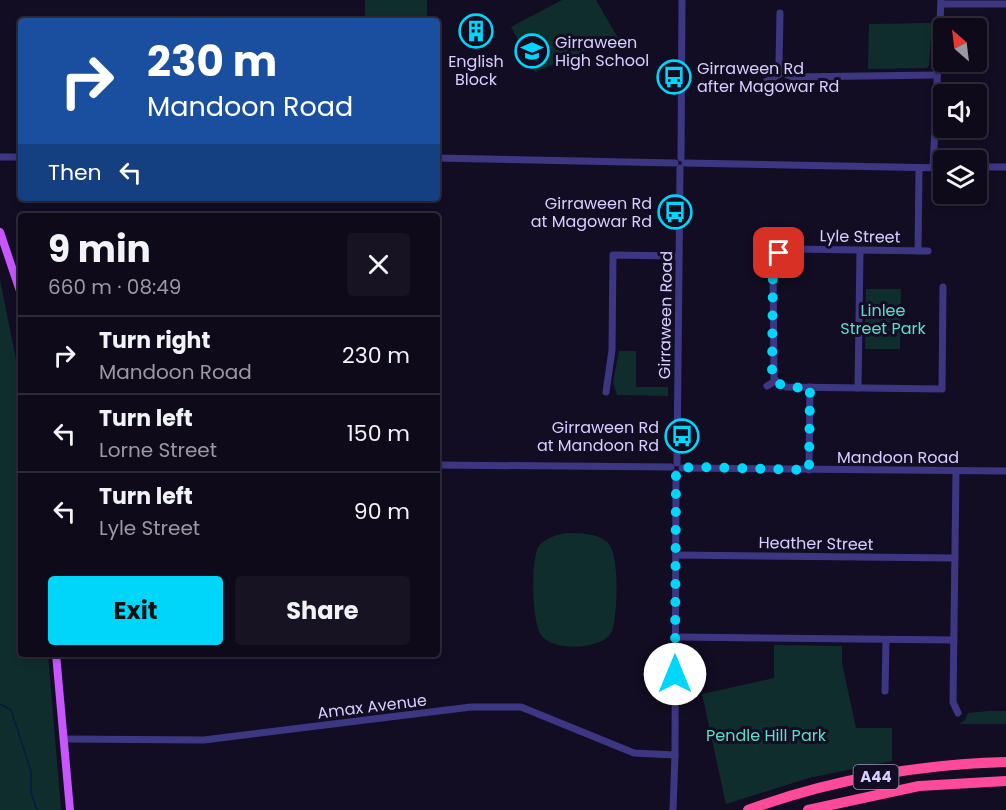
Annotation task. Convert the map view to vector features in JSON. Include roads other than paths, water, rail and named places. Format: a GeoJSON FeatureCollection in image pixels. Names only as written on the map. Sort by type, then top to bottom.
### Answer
{"type":"FeatureCollection","features":[{"type":"Feature","properties":{"kind":"highway","name":"A44"},"geometry":{"type":"LineString","coordinates":[[749,810],[825,787],[933,766],[1006,762]]}},
{"type":"Feature","properties":{"kind":"highway","name":"A44"},"geometry":{"type":"LineString","coordinates":[[808,810],[919,786],[1006,781]]}},
{"type":"Feature","properties":{"kind":"main road"},"geometry":{"type":"LineString","coordinates":[[0,232],[18,285]]}},
{"type":"Feature","properties":{"kind":"main road"},"geometry":{"type":"LineString","coordinates":[[56,657],[70,810]]}},
{"type":"Feature","properties":{"kind":"street","name":"Girraween Road"},"geometry":{"type":"LineString","coordinates":[[673,810],[682,0]]}},
{"type":"Feature","properties":{"kind":"street"},"geometry":{"type":"LineString","coordinates":[[934,150],[941,2],[1006,4]]}},
{"type":"Feature","properties":{"kind":"street"},"geometry":{"type":"LineString","coordinates":[[780,14],[779,64],[783,72],[793,77],[936,75]]}},
{"type":"Feature","properties":{"kind":"street"},"geometry":{"type":"LineString","coordinates":[[761,85],[783,72]]}},
{"type":"Feature","properties":{"kind":"street"},"geometry":{"type":"LineString","coordinates":[[0,157],[18,157]]}},
{"type":"Feature","properties":{"kind":"street"},"geometry":{"type":"LineString","coordinates":[[440,158],[933,168]]}},
{"type":"Feature","properties":{"kind":"street"},"geometry":{"type":"LineString","coordinates":[[987,167],[1006,167]]}},
{"type":"Feature","properties":{"kind":"street"},"geometry":{"type":"LineString","coordinates":[[918,250],[919,168]]}},
{"type":"Feature","properties":{"kind":"street","name":"Lyle Street"},"geometry":{"type":"LineString","coordinates":[[775,381],[772,372],[773,266],[775,258],[781,252],[791,249],[928,250]]}},
{"type":"Feature","properties":{"kind":"street"},"geometry":{"type":"LineString","coordinates":[[858,388],[860,251]]}},
{"type":"Feature","properties":{"kind":"street"},"geometry":{"type":"LineString","coordinates":[[606,392],[612,350],[614,255],[679,256]]}},
{"type":"Feature","properties":{"kind":"street"},"geometry":{"type":"LineString","coordinates":[[766,386],[775,381],[786,387],[942,389],[943,287]]}},
{"type":"Feature","properties":{"kind":"street"},"geometry":{"type":"LineString","coordinates":[[809,470],[810,387]]}},
{"type":"Feature","properties":{"kind":"street","name":"Mandoon Road"},"geometry":{"type":"LineString","coordinates":[[440,465],[1006,471]]}},
{"type":"Feature","properties":{"kind":"street"},"geometry":{"type":"LineString","coordinates":[[956,471],[953,702],[958,713]]}},
{"type":"Feature","properties":{"kind":"street","name":"Heather Street"},"geometry":{"type":"LineString","coordinates":[[676,555],[955,558]]}},
{"type":"Feature","properties":{"kind":"street"},"geometry":{"type":"LineString","coordinates":[[675,637],[954,640]]}},
{"type":"Feature","properties":{"kind":"street"},"geometry":{"type":"LineString","coordinates":[[885,691],[886,640]]}},
{"type":"Feature","properties":{"kind":"street","name":"Amax Avenue"},"geometry":{"type":"LineString","coordinates":[[64,739],[204,740],[471,707],[521,707],[634,753],[675,755]]}},
{"type":"Feature","properties":{"kind":"waterway"},"geometry":{"type":"LineString","coordinates":[[0,704],[11,710],[31,771],[31,793],[37,810]]}},
{"type":"Feature","properties":{"kind":"place","name":"English Block"},"geometry":{"type":"Point","coordinates":[476,31]}},
{"type":"Feature","properties":{"kind":"place","name":"Girraween High School"},"geometry":{"type":"Point","coordinates":[532,51]}},
{"type":"Feature","properties":{"kind":"place","name":"Girraween Rd after Magowar Rd"},"geometry":{"type":"Point","coordinates":[674,77]}},
{"type":"Feature","properties":{"kind":"place","name":"Girraween Rd at Magowar Rd"},"geometry":{"type":"Point","coordinates":[675,212]}},
{"type":"Feature","properties":{"kind":"place","name":"Girraween Rd at Mandoon Rd"},"geometry":{"type":"Point","coordinates":[682,436]}},
{"type":"Feature","properties":{"kind":"park label","name":"Linlee Street Park"},"geometry":{"type":"Point","coordinates":[883,319]}},
{"type":"Feature","properties":{"kind":"park label","name":"Pendle Hill Park"},"geometry":{"type":"Point","coordinates":[766,735]}}]}
